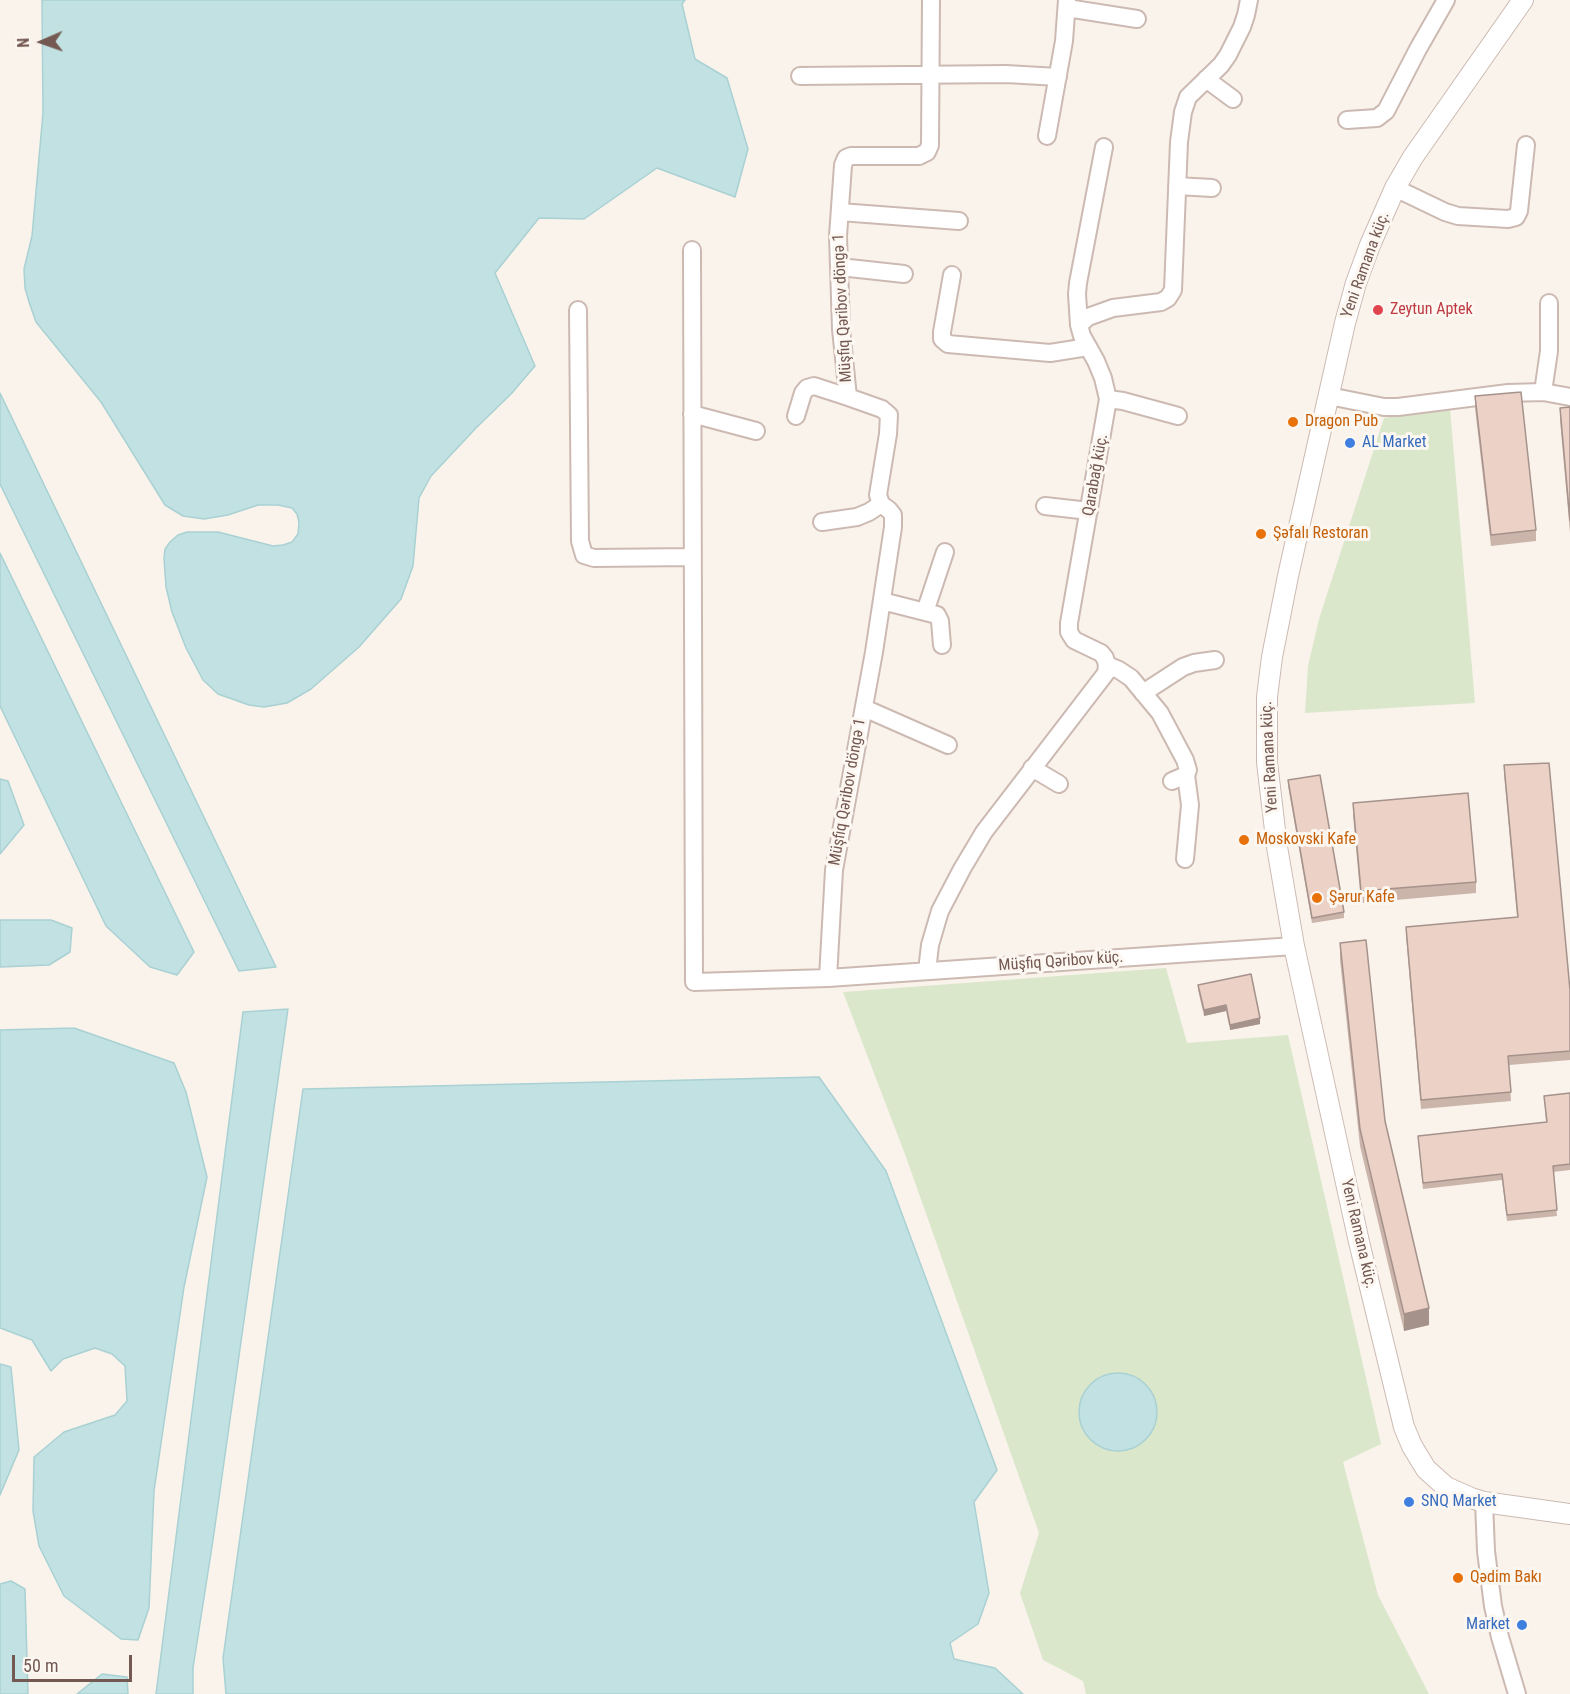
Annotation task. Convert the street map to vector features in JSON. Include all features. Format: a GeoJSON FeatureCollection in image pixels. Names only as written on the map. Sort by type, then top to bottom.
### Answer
{"type":"FeatureCollection","features":[{"type":"Feature","properties":{"kind":"street","name":"Müşfiq Qəribov döngə 1"},"geometry":{"type":"LineString","coordinates":[[828,978],[834,870],[864,708],[893,527],[893,515],[881,504],[878,495],[889,415],[882,409],[848,397],[841,329],[838,236],[843,165],[846,158],[851,156],[919,156],[927,152],[930,145],[931,0]]}},
{"type":"Feature","properties":{"kind":"street"},"geometry":{"type":"LineString","coordinates":[[1079,325],[1088,317],[1113,308],[1161,302],[1168,298],[1173,290],[1179,142],[1183,112],[1188,97],[1228,54],[1242,27],[1249,0]]}},
{"type":"Feature","properties":{"kind":"street"},"geometry":{"type":"LineString","coordinates":[[1347,120],[1377,118],[1386,111],[1446,0]]}},
{"type":"Feature","properties":{"kind":"street","name":"Yeni Ramana küç."},"geometry":{"type":"LineString","coordinates":[[1523,0],[1413,157],[1395,188],[1356,283],[1288,576],[1272,657],[1267,697],[1267,762],[1276,847],[1294,946],[1359,1242],[1404,1427],[1426,1469],[1446,1487],[1484,1502],[1570,1514]]}},
{"type":"Feature","properties":{"kind":"street"},"geometry":{"type":"LineString","coordinates":[[1047,136],[1064,41],[1067,4],[1137,19]]}},
{"type":"Feature","properties":{"kind":"street"},"geometry":{"type":"LineString","coordinates":[[800,76],[1006,74],[1058,77]]}},
{"type":"Feature","properties":{"kind":"street"},"geometry":{"type":"LineString","coordinates":[[1206,79],[1233,99]]}},
{"type":"Feature","properties":{"kind":"street"},"geometry":{"type":"LineString","coordinates":[[1395,188],[1458,216],[1508,219],[1516,217],[1519,211],[1526,145]]}},
{"type":"Feature","properties":{"kind":"street","name":"Qarabağ küç."},"geometry":{"type":"LineString","coordinates":[[1104,147],[1077,294],[1079,325],[1103,378],[1108,399],[1069,632],[1074,640],[1101,653],[1107,665]]}},
{"type":"Feature","properties":{"kind":"street"},"geometry":{"type":"LineString","coordinates":[[1177,186],[1212,188]]}},
{"type":"Feature","properties":{"kind":"street"},"geometry":{"type":"LineString","coordinates":[[840,212],[959,221]]}},
{"type":"Feature","properties":{"kind":"street"},"geometry":{"type":"LineString","coordinates":[[578,310],[580,541],[584,555],[594,558],[693,556],[692,250]]}},
{"type":"Feature","properties":{"kind":"street"},"geometry":{"type":"LineString","coordinates":[[840,267],[904,274]]}},
{"type":"Feature","properties":{"kind":"street"},"geometry":{"type":"LineString","coordinates":[[952,275],[942,332],[942,339],[948,344],[1050,353],[1088,347]]}},
{"type":"Feature","properties":{"kind":"street"},"geometry":{"type":"LineString","coordinates":[[1543,392],[1549,351],[1549,303]]}},
{"type":"Feature","properties":{"kind":"street"},"geometry":{"type":"LineString","coordinates":[[796,416],[803,393],[807,388],[814,386],[848,397]]}},
{"type":"Feature","properties":{"kind":"street"},"geometry":{"type":"LineString","coordinates":[[1329,396],[1384,407],[1508,393],[1543,392],[1570,397]]}},
{"type":"Feature","properties":{"kind":"street"},"geometry":{"type":"LineString","coordinates":[[1108,399],[1123,400],[1178,417]]}},
{"type":"Feature","properties":{"kind":"street"},"geometry":{"type":"LineString","coordinates":[[692,414],[756,431]]}},
{"type":"Feature","properties":{"kind":"street"},"geometry":{"type":"LineString","coordinates":[[822,522],[857,517],[881,504]]}},
{"type":"Feature","properties":{"kind":"street"},"geometry":{"type":"LineString","coordinates":[[1045,506],[1089,511]]}},
{"type":"Feature","properties":{"kind":"street"},"geometry":{"type":"LineString","coordinates":[[925,612],[945,552]]}},
{"type":"Feature","properties":{"kind":"street","name":"Müşfiq Qəribov küç."},"geometry":{"type":"LineString","coordinates":[[693,556],[694,982],[828,978],[1294,946]]}},
{"type":"Feature","properties":{"kind":"street"},"geometry":{"type":"LineString","coordinates":[[882,601],[937,615],[940,621],[942,645]]}},
{"type":"Feature","properties":{"kind":"street"},"geometry":{"type":"LineString","coordinates":[[1143,693],[1183,667],[1215,660]]}},
{"type":"Feature","properties":{"kind":"street"},"geometry":{"type":"LineString","coordinates":[[927,972],[930,945],[940,911],[962,869],[984,832],[1102,680],[1107,665],[1131,678],[1160,713],[1188,770],[1179,778],[1187,787],[1190,805],[1185,859]]}},
{"type":"Feature","properties":{"kind":"street"},"geometry":{"type":"LineString","coordinates":[[864,708],[948,745]]}},
{"type":"Feature","properties":{"kind":"street"},"geometry":{"type":"LineString","coordinates":[[1032,768],[1059,784]]}},
{"type":"Feature","properties":{"kind":"street"},"geometry":{"type":"LineString","coordinates":[[1484,1502],[1486,1551],[1493,1606],[1517,1694]]}},
{"type":"Feature","properties":{"kind":"green space"},"geometry":{"type":"Polygon","coordinates":[[[1450,408],[1475,703],[1305,713],[1308,666],[1319,619],[1384,418],[1450,408]]]}},
{"type":"Feature","properties":{"kind":"green space"},"geometry":{"type":"Polygon","coordinates":[[[1166,968],[1187,1043],[1288,1035],[1381,1444],[1343,1462],[1378,1595],[1429,1694],[1086,1694],[1083,1681],[1043,1660],[1020,1593],[1039,1533],[906,1157],[843,992],[1166,968]]]}},
{"type":"Feature","properties":{"kind":"water"},"geometry":{"type":"Polygon","coordinates":[[[42,0],[685,0],[682,4],[695,59],[727,78],[748,149],[735,197],[657,168],[584,219],[539,218],[495,273],[535,366],[431,476],[419,498],[413,566],[401,599],[359,647],[311,689],[287,703],[264,707],[249,705],[218,694],[203,680],[186,648],[172,612],[166,587],[164,558],[165,549],[170,542],[178,535],[187,532],[218,532],[273,546],[283,545],[292,542],[298,534],[297,514],[292,508],[258,505],[228,515],[204,519],[183,516],[165,505],[101,402],[36,322],[29,302],[25,288],[24,269],[32,236],[43,113],[42,0]]]}},
{"type":"Feature","properties":{"kind":"water"},"geometry":{"type":"Polygon","coordinates":[[[0,393],[276,967],[239,971],[0,484],[0,393]]]}},
{"type":"Feature","properties":{"kind":"water"},"geometry":{"type":"Polygon","coordinates":[[[0,553],[194,952],[177,975],[150,967],[106,926],[0,706],[0,553]]]}},
{"type":"Feature","properties":{"kind":"water"},"geometry":{"type":"Polygon","coordinates":[[[0,779],[8,781],[24,825],[0,854],[0,779]]]}},
{"type":"Feature","properties":{"kind":"water"},"geometry":{"type":"Polygon","coordinates":[[[0,920],[51,920],[72,928],[70,952],[49,965],[0,967],[0,920]]]}},
{"type":"Feature","properties":{"kind":"water"},"geometry":{"type":"Polygon","coordinates":[[[288,1009],[193,1668],[193,1694],[156,1694],[243,1012],[288,1009]]]}},
{"type":"Feature","properties":{"kind":"water"},"geometry":{"type":"Polygon","coordinates":[[[74,1028],[174,1063],[186,1092],[207,1177],[184,1287],[154,1491],[149,1608],[138,1640],[121,1639],[64,1596],[39,1546],[33,1511],[34,1457],[64,1432],[115,1415],[127,1401],[125,1366],[112,1354],[95,1348],[63,1359],[51,1371],[32,1340],[0,1328],[0,1030],[74,1028]]]}},
{"type":"Feature","properties":{"kind":"water"},"geometry":{"type":"Polygon","coordinates":[[[819,1077],[886,1171],[997,1470],[974,1502],[989,1593],[978,1624],[950,1643],[954,1659],[995,1668],[1023,1694],[226,1694],[223,1658],[303,1089],[819,1077]]]}},
{"type":"Feature","properties":{"kind":"water"},"geometry":{"type":"Polygon","coordinates":[[[0,1364],[11,1367],[19,1450],[0,1495],[0,1364]]]}},
{"type":"Feature","properties":{"kind":"water"},"geometry":{"type":"Polygon","coordinates":[[[1118,1373],[1133,1376],[1150,1390],[1157,1412],[1154,1427],[1140,1444],[1118,1451],[1103,1448],[1086,1434],[1079,1412],[1082,1397],[1096,1380],[1118,1373]]]}},
{"type":"Feature","properties":{"kind":"water"},"geometry":{"type":"Polygon","coordinates":[[[11,1581],[25,1589],[28,1694],[0,1694],[0,1584],[11,1581]]]}},
{"type":"Feature","properties":{"kind":"water"},"geometry":{"type":"Polygon","coordinates":[[[102,1674],[127,1677],[128,1694],[77,1694],[102,1674]]]}},
{"type":"Feature","properties":{"kind":"building"},"geometry":{"type":"Polygon","coordinates":[[[1521,392],[1536,530],[1491,535],[1475,396],[1521,392]]]}},
{"type":"Feature","properties":{"kind":"building"},"geometry":{"type":"Polygon","coordinates":[[[1570,407],[1570,521],[1560,408],[1570,407]]]}},
{"type":"Feature","properties":{"kind":"building"},"geometry":{"type":"Polygon","coordinates":[[[1549,763],[1570,990],[1570,1051],[1508,1056],[1511,1092],[1421,1100],[1406,927],[1518,917],[1504,765],[1549,763]]]}},
{"type":"Feature","properties":{"kind":"building"},"geometry":{"type":"Polygon","coordinates":[[[1320,775],[1344,912],[1312,918],[1288,780],[1320,775]]]}},
{"type":"Feature","properties":{"kind":"building"},"geometry":{"type":"Polygon","coordinates":[[[1468,793],[1476,882],[1361,891],[1353,803],[1468,793]]]}},
{"type":"Feature","properties":{"kind":"building"},"geometry":{"type":"Polygon","coordinates":[[[1366,940],[1385,1121],[1429,1308],[1404,1314],[1360,1129],[1340,943],[1366,940]]]}},
{"type":"Feature","properties":{"kind":"building"},"geometry":{"type":"Polygon","coordinates":[[[1251,974],[1260,1018],[1230,1025],[1226,1005],[1204,1010],[1198,985],[1251,974]]]}},
{"type":"Feature","properties":{"kind":"building"},"geometry":{"type":"Polygon","coordinates":[[[1570,1093],[1570,1164],[1553,1166],[1557,1210],[1507,1215],[1502,1174],[1423,1183],[1418,1136],[1547,1122],[1544,1096],[1570,1093]]]}},
{"type":"Feature","properties":{"kind":"place","name":"Zeytun Aptek"},"geometry":{"type":"Point","coordinates":[1378,310]}},
{"type":"Feature","properties":{"kind":"place","name":"Dragon Pub"},"geometry":{"type":"Point","coordinates":[1293,422]}},
{"type":"Feature","properties":{"kind":"place","name":"AL Market"},"geometry":{"type":"Point","coordinates":[1350,443]}},
{"type":"Feature","properties":{"kind":"place","name":"Şəfalı Restoran"},"geometry":{"type":"Point","coordinates":[1261,534]}},
{"type":"Feature","properties":{"kind":"place","name":"Moskovski Kafe"},"geometry":{"type":"Point","coordinates":[1244,840]}},
{"type":"Feature","properties":{"kind":"place","name":"Şərur Kafe"},"geometry":{"type":"Point","coordinates":[1317,898]}},
{"type":"Feature","properties":{"kind":"place","name":"SNQ Market"},"geometry":{"type":"Point","coordinates":[1409,1502]}},
{"type":"Feature","properties":{"kind":"place","name":"Qədim Bakı"},"geometry":{"type":"Point","coordinates":[1458,1578]}},
{"type":"Feature","properties":{"kind":"place","name":"Market"},"geometry":{"type":"Point","coordinates":[1522,1625]}}]}
